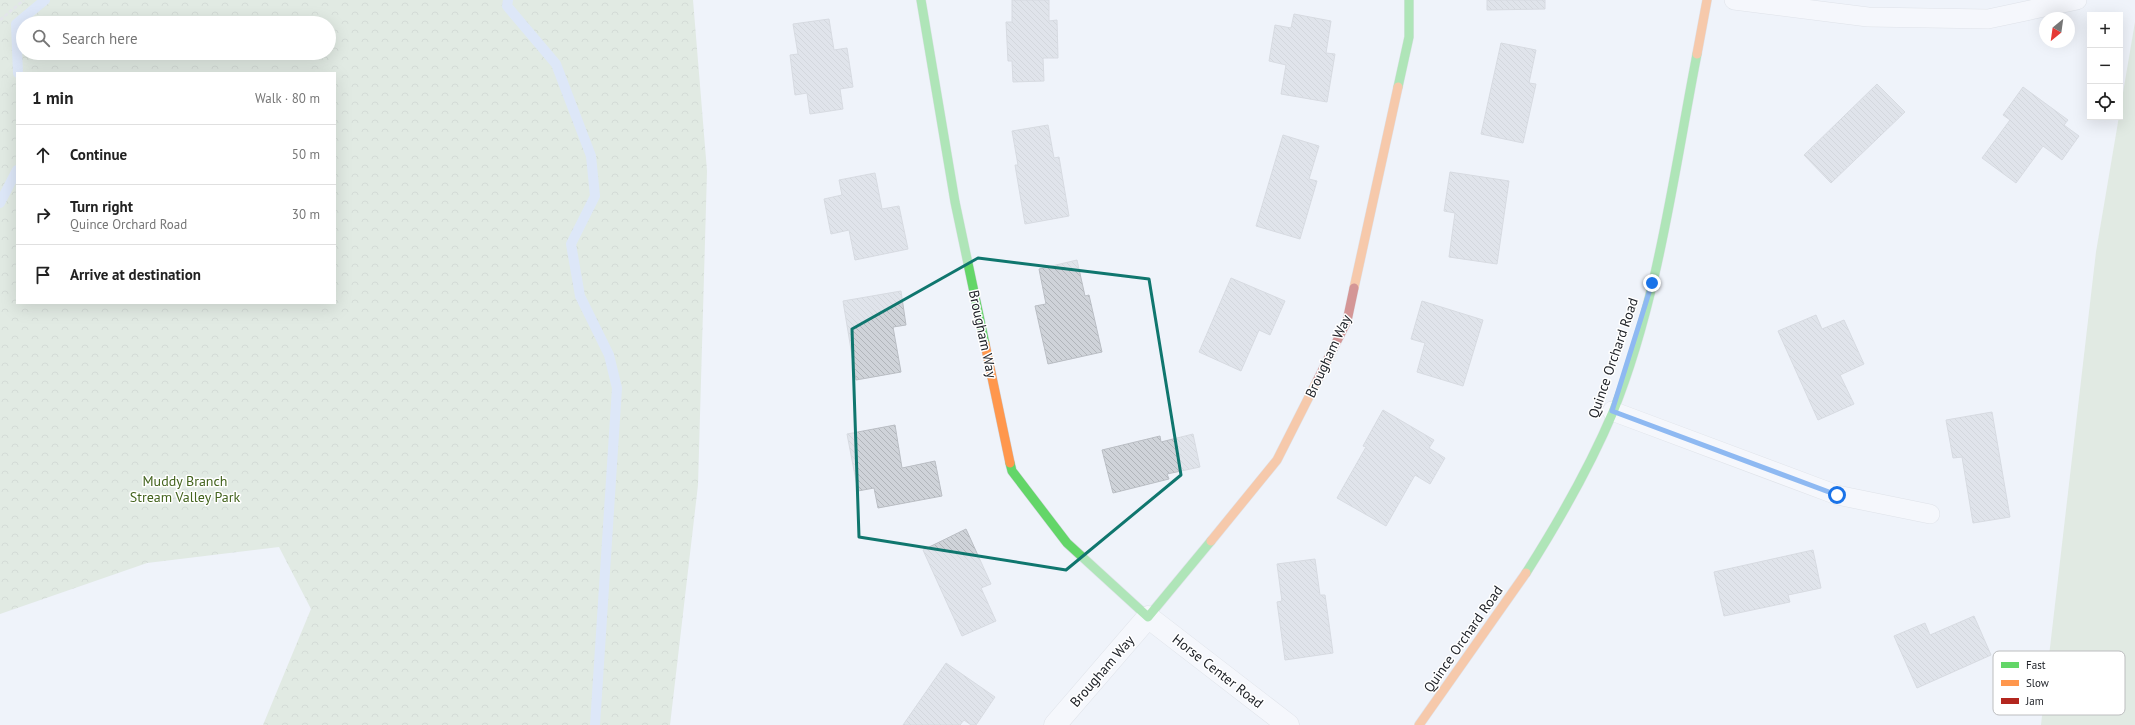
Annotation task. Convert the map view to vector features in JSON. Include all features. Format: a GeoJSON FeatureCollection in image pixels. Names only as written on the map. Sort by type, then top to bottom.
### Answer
{"type":"FeatureCollection","features":[{"type":"Feature","properties":{"kind":"street","name":"Brougham Way"},"geometry":{"type":"LineString","coordinates":[[921,0],[955,202],[1012,471],[1068,542],[1148,617]]}},
{"type":"Feature","properties":{"kind":"street","name":"Brougham Way"},"geometry":{"type":"LineString","coordinates":[[1055,725],[1148,617],[1277,460],[1347,321],[1409,37],[1409,0]]}},
{"type":"Feature","properties":{"kind":"street","name":"Quince Orchard Road"},"geometry":{"type":"LineString","coordinates":[[1419,725],[1518,585],[1581,478],[1612,411],[1652,283],[1707,0]]}},
{"type":"Feature","properties":{"kind":"street","name":"Horse Center Road"},"geometry":{"type":"LineString","coordinates":[[1148,617],[1288,725]]}},
{"type":"Feature","properties":{"kind":"lane"},"geometry":{"type":"LineString","coordinates":[[1734,0],[1868,17],[1988,19],[2077,0]]}},
{"type":"Feature","properties":{"kind":"lane"},"geometry":{"type":"LineString","coordinates":[[1612,411],[1837,495],[1930,514]]}},
{"type":"Feature","properties":{"kind":"path"},"geometry":{"type":"LineString","coordinates":[[0,20],[24,0]]}},
{"type":"Feature","properties":{"kind":"highlighted area"},"geometry":{"type":"Polygon","coordinates":[[[978,258],[1149,279],[1181,475],[1066,570],[859,537],[852,329],[978,258]]]}},
{"type":"Feature","properties":{"kind":"green space","name":"Muddy Branch Stream Valley Park"},"geometry":{"type":"Polygon","coordinates":[[[0,0],[693,0],[707,171],[698,485],[670,725],[263,725],[311,609],[279,547],[147,563],[0,614],[0,0]]]}},
{"type":"Feature","properties":{"kind":"green space"},"geometry":{"type":"Polygon","coordinates":[[[2135,22],[2135,725],[2041,725],[2042,715],[2125,715],[2125,651],[2050,651],[2096,252],[2118,120],[2123,120],[2123,93],[2135,22]]]}},
{"type":"Feature","properties":{"kind":"building"},"geometry":{"type":"Polygon","coordinates":[[[1012,0],[1049,0],[1049,21],[1057,20],[1058,58],[1043,58],[1044,81],[1013,82],[1012,61],[1008,61],[1006,22],[1012,22],[1012,0]]]}},
{"type":"Feature","properties":{"kind":"building"},"geometry":{"type":"Polygon","coordinates":[[[1487,0],[1545,0],[1545,9],[1487,10],[1487,0]]]}},
{"type":"Feature","properties":{"kind":"building"},"geometry":{"type":"Polygon","coordinates":[[[1294,14],[1331,21],[1326,53],[1335,54],[1327,102],[1281,94],[1286,65],[1269,61],[1275,25],[1291,28],[1294,14]]]}},
{"type":"Feature","properties":{"kind":"building"},"geometry":{"type":"Polygon","coordinates":[[[829,19],[834,50],[847,48],[853,87],[840,89],[843,109],[810,114],[807,93],[795,95],[790,55],[798,54],[793,24],[829,19]]]}},
{"type":"Feature","properties":{"kind":"building"},"geometry":{"type":"Polygon","coordinates":[[[1501,43],[1536,50],[1529,83],[1536,84],[1523,143],[1481,134],[1501,43]]]}},
{"type":"Feature","properties":{"kind":"building"},"geometry":{"type":"Polygon","coordinates":[[[1877,84],[1905,112],[1831,183],[1804,155],[1877,84]]]}},
{"type":"Feature","properties":{"kind":"building"},"geometry":{"type":"Polygon","coordinates":[[[2023,87],[2068,120],[2064,125],[2079,136],[2062,160],[2043,146],[2016,183],[1982,158],[2010,120],[2003,115],[2023,87]]]}},
{"type":"Feature","properties":{"kind":"building"},"geometry":{"type":"Polygon","coordinates":[[[1048,125],[1054,158],[1059,157],[1069,216],[1025,224],[1015,165],[1018,165],[1012,131],[1048,125]]]}},
{"type":"Feature","properties":{"kind":"building"},"geometry":{"type":"Polygon","coordinates":[[[1283,135],[1319,146],[1309,179],[1317,181],[1300,239],[1256,226],[1283,135]]]}},
{"type":"Feature","properties":{"kind":"building"},"geometry":{"type":"Polygon","coordinates":[[[1450,172],[1509,181],[1497,264],[1449,257],[1455,213],[1444,211],[1450,172]]]}},
{"type":"Feature","properties":{"kind":"building"},"geometry":{"type":"Polygon","coordinates":[[[875,173],[882,209],[899,206],[908,249],[855,260],[849,230],[831,234],[824,199],[842,195],[839,180],[875,173]]]}},
{"type":"Feature","properties":{"kind":"building"},"geometry":{"type":"Polygon","coordinates":[[[1077,260],[1085,296],[1089,295],[1102,352],[1048,364],[1035,306],[1046,304],[1039,269],[1077,260]]]}},
{"type":"Feature","properties":{"kind":"building"},"geometry":{"type":"Polygon","coordinates":[[[1231,278],[1285,301],[1270,335],[1259,330],[1241,371],[1199,352],[1231,278]]]}},
{"type":"Feature","properties":{"kind":"building"},"geometry":{"type":"Polygon","coordinates":[[[901,291],[906,325],[893,327],[901,372],[856,380],[843,301],[901,291]]]}},
{"type":"Feature","properties":{"kind":"building"},"geometry":{"type":"Polygon","coordinates":[[[1422,301],[1483,320],[1463,386],[1417,372],[1425,343],[1411,339],[1422,301]]]}},
{"type":"Feature","properties":{"kind":"building"},"geometry":{"type":"Polygon","coordinates":[[[1816,315],[1822,329],[1844,320],[1864,364],[1840,375],[1854,404],[1818,420],[1778,331],[1816,315]]]}},
{"type":"Feature","properties":{"kind":"building"},"geometry":{"type":"Polygon","coordinates":[[[1383,410],[1434,440],[1429,448],[1445,458],[1430,484],[1415,475],[1386,526],[1337,498],[1366,447],[1363,446],[1383,410]]]}},
{"type":"Feature","properties":{"kind":"building"},"geometry":{"type":"Polygon","coordinates":[[[1992,412],[2010,517],[1973,523],[1962,457],[1953,458],[1946,420],[1992,412]]]}},
{"type":"Feature","properties":{"kind":"building"},"geometry":{"type":"Polygon","coordinates":[[[895,425],[902,468],[935,461],[942,496],[878,508],[874,488],[858,491],[847,434],[895,425]]]}},
{"type":"Feature","properties":{"kind":"building"},"geometry":{"type":"Polygon","coordinates":[[[1193,434],[1200,467],[1167,474],[1169,479],[1113,493],[1102,450],[1160,436],[1161,442],[1193,434]]]}},
{"type":"Feature","properties":{"kind":"building"},"geometry":{"type":"Polygon","coordinates":[[[966,529],[991,584],[981,588],[996,621],[962,636],[923,550],[966,529]]]}},
{"type":"Feature","properties":{"kind":"building"},"geometry":{"type":"Polygon","coordinates":[[[1813,550],[1821,588],[1788,595],[1790,602],[1724,616],[1714,572],[1813,550]]]}},
{"type":"Feature","properties":{"kind":"building"},"geometry":{"type":"Polygon","coordinates":[[[1315,559],[1320,595],[1325,595],[1333,653],[1285,660],[1277,602],[1282,601],[1277,564],[1315,559]]]}},
{"type":"Feature","properties":{"kind":"building"},"geometry":{"type":"Polygon","coordinates":[[[1974,616],[1991,655],[1917,688],[1894,636],[1925,623],[1930,635],[1974,616]]]}},
{"type":"Feature","properties":{"kind":"building"},"geometry":{"type":"Polygon","coordinates":[[[946,663],[995,697],[976,725],[971,725],[964,720],[960,725],[903,725],[946,663]]]}},
{"type":"Feature","properties":{"kind":"waterway"},"geometry":{"type":"LineString","coordinates":[[26,16],[45,0]]}},
{"type":"Feature","properties":{"kind":"waterway"},"geometry":{"type":"LineString","coordinates":[[508,0],[507,6],[556,64],[591,156],[595,196],[571,244],[580,296],[609,355],[617,388],[595,725]]}},
{"type":"Feature","properties":{"kind":"waterway"},"geometry":{"type":"LineString","coordinates":[[17,60],[18,72]]}},
{"type":"Feature","properties":{"kind":"waterway"},"geometry":{"type":"LineString","coordinates":[[0,203],[16,172]]}},
{"type":"Feature","properties":{"kind":"traffic: fast"},"geometry":{"type":"LineString","coordinates":[[921,0],[955,202],[985,344]]}},
{"type":"Feature","properties":{"kind":"traffic: fast"},"geometry":{"type":"LineString","coordinates":[[1398,87],[1409,37],[1409,0]]}},
{"type":"Feature","properties":{"kind":"traffic: fast"},"geometry":{"type":"LineString","coordinates":[[1526,573],[1562,514],[1584,474],[1604,433],[1629,369],[1642,325],[1663,235],[1697,54]]}},
{"type":"Feature","properties":{"kind":"traffic: fast"},"geometry":{"type":"LineString","coordinates":[[1010,463],[1012,471],[1067,543],[1148,617],[1211,541]]}},
{"type":"Feature","properties":{"kind":"traffic: slow"},"geometry":{"type":"LineString","coordinates":[[1697,54],[1707,0]]}},
{"type":"Feature","properties":{"kind":"traffic: slow"},"geometry":{"type":"LineString","coordinates":[[1354,288],[1398,87]]}},
{"type":"Feature","properties":{"kind":"traffic: slow"},"geometry":{"type":"LineString","coordinates":[[985,344],[1010,463]]}},
{"type":"Feature","properties":{"kind":"traffic: slow"},"geometry":{"type":"LineString","coordinates":[[1211,541],[1277,460],[1317,381]]}},
{"type":"Feature","properties":{"kind":"traffic: slow"},"geometry":{"type":"LineString","coordinates":[[1419,725],[1526,573]]}},
{"type":"Feature","properties":{"kind":"traffic: jam"},"geometry":{"type":"LineString","coordinates":[[1317,381],[1347,321],[1354,288]]}},
{"type":"Feature","properties":{"kind":"route"},"geometry":{"type":"LineString","coordinates":[[1652,283],[1629,362],[1612,411],[1837,495]]}}]}
